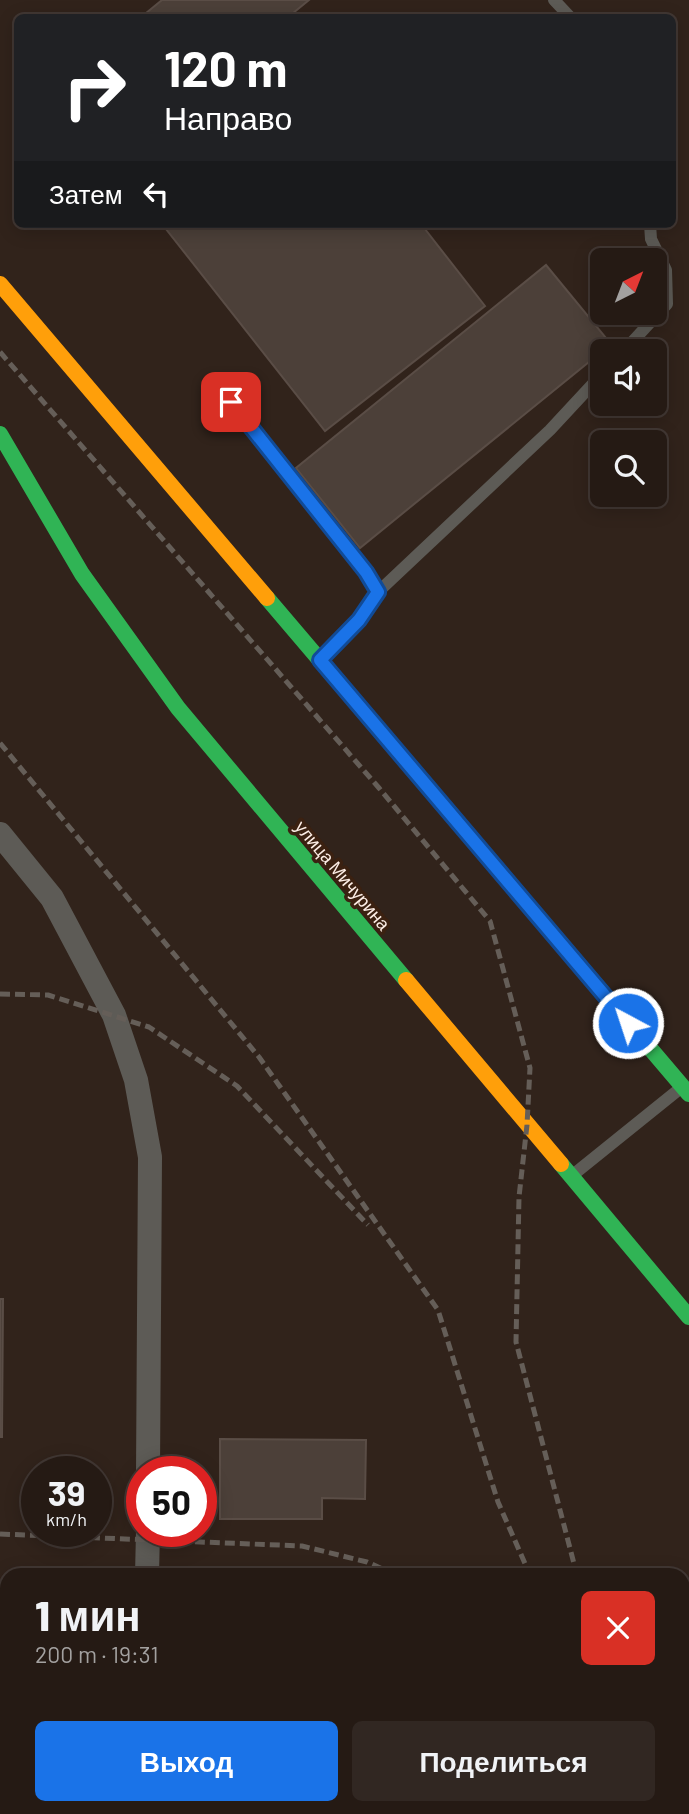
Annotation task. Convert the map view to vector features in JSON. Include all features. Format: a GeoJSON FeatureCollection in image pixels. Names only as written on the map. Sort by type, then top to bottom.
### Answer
{"type":"FeatureCollection","features":[{"type":"Feature","properties":{"kind":"main road"},"geometry":{"type":"LineString","coordinates":[[0,284],[687,1087]]}},
{"type":"Feature","properties":{"kind":"main road","name":"улица Мичурина"},"geometry":{"type":"LineString","coordinates":[[0,434],[82,574],[178,708],[689,1317]]}},
{"type":"Feature","properties":{"kind":"street"},"geometry":{"type":"LineString","coordinates":[[0,834],[52,898],[114,1016],[136,1080],[150,1157],[148,1456]]}},
{"type":"Feature","properties":{"kind":"street"},"geometry":{"type":"LineString","coordinates":[[147,1568],[148,1547]]}},
{"type":"Feature","properties":{"kind":"lane"},"geometry":{"type":"LineString","coordinates":[[554,0],[567,14]]}},
{"type":"Feature","properties":{"kind":"lane"},"geometry":{"type":"LineString","coordinates":[[635,339],[667,304],[666,270],[651,239],[650,228]]}},
{"type":"Feature","properties":{"kind":"lane"},"geometry":{"type":"LineString","coordinates":[[320,660],[359,620],[378,592],[550,430],[590,387]]}},
{"type":"Feature","properties":{"kind":"lane"},"geometry":{"type":"LineString","coordinates":[[231,402],[366,572],[378,592]]}},
{"type":"Feature","properties":{"kind":"lane"},"geometry":{"type":"LineString","coordinates":[[571,1177],[687,1087]]}},
{"type":"Feature","properties":{"kind":"building"},"geometry":{"type":"Polygon","coordinates":[[[162,0],[309,0],[292,14],[145,14],[162,0]]]}},
{"type":"Feature","properties":{"kind":"building"},"geometry":{"type":"Polygon","coordinates":[[[165,228],[424,228],[485,306],[325,431],[165,228]]]}},
{"type":"Feature","properties":{"kind":"building"},"geometry":{"type":"Polygon","coordinates":[[[546,265],[590,318],[590,326],[596,326],[607,339],[590,339],[590,361],[360,548],[296,468],[546,265]]]}},
{"type":"Feature","properties":{"kind":"building"},"geometry":{"type":"Polygon","coordinates":[[[0,1299],[3,1299],[2,1437],[0,1437],[0,1299]]]}},
{"type":"Feature","properties":{"kind":"building"},"geometry":{"type":"Polygon","coordinates":[[[220,1439],[366,1440],[365,1499],[322,1498],[322,1519],[220,1519],[220,1439]]]}},
{"type":"Feature","properties":{"kind":"railway"},"geometry":{"type":"LineString","coordinates":[[0,352],[379,788],[490,921],[530,1068],[519,1197],[516,1342],[575,1568]]}},
{"type":"Feature","properties":{"kind":"railway"},"geometry":{"type":"LineString","coordinates":[[0,743],[259,1057],[438,1310],[498,1502],[527,1568]]}},
{"type":"Feature","properties":{"kind":"railway"},"geometry":{"type":"LineString","coordinates":[[0,994],[48,995],[149,1027],[237,1086],[368,1225]]}},
{"type":"Feature","properties":{"kind":"railway"},"geometry":{"type":"LineString","coordinates":[[0,1534],[302,1546],[367,1562],[380,1568]]}},
{"type":"Feature","properties":{"kind":"traffic: fast"},"geometry":{"type":"LineString","coordinates":[[0,434],[82,574],[178,708],[406,980]]}},
{"type":"Feature","properties":{"kind":"traffic: fast"},"geometry":{"type":"LineString","coordinates":[[267,598],[689,1094]]}},
{"type":"Feature","properties":{"kind":"traffic: fast"},"geometry":{"type":"LineString","coordinates":[[561,1164],[689,1317]]}},
{"type":"Feature","properties":{"kind":"traffic: slow"},"geometry":{"type":"LineString","coordinates":[[0,284],[267,598]]}},
{"type":"Feature","properties":{"kind":"traffic: slow"},"geometry":{"type":"LineString","coordinates":[[406,980],[561,1164]]}},
{"type":"Feature","properties":{"kind":"route"},"geometry":{"type":"LineString","coordinates":[[231,402],[366,572],[378,592],[359,620],[320,660],[628,1023]]}}]}
